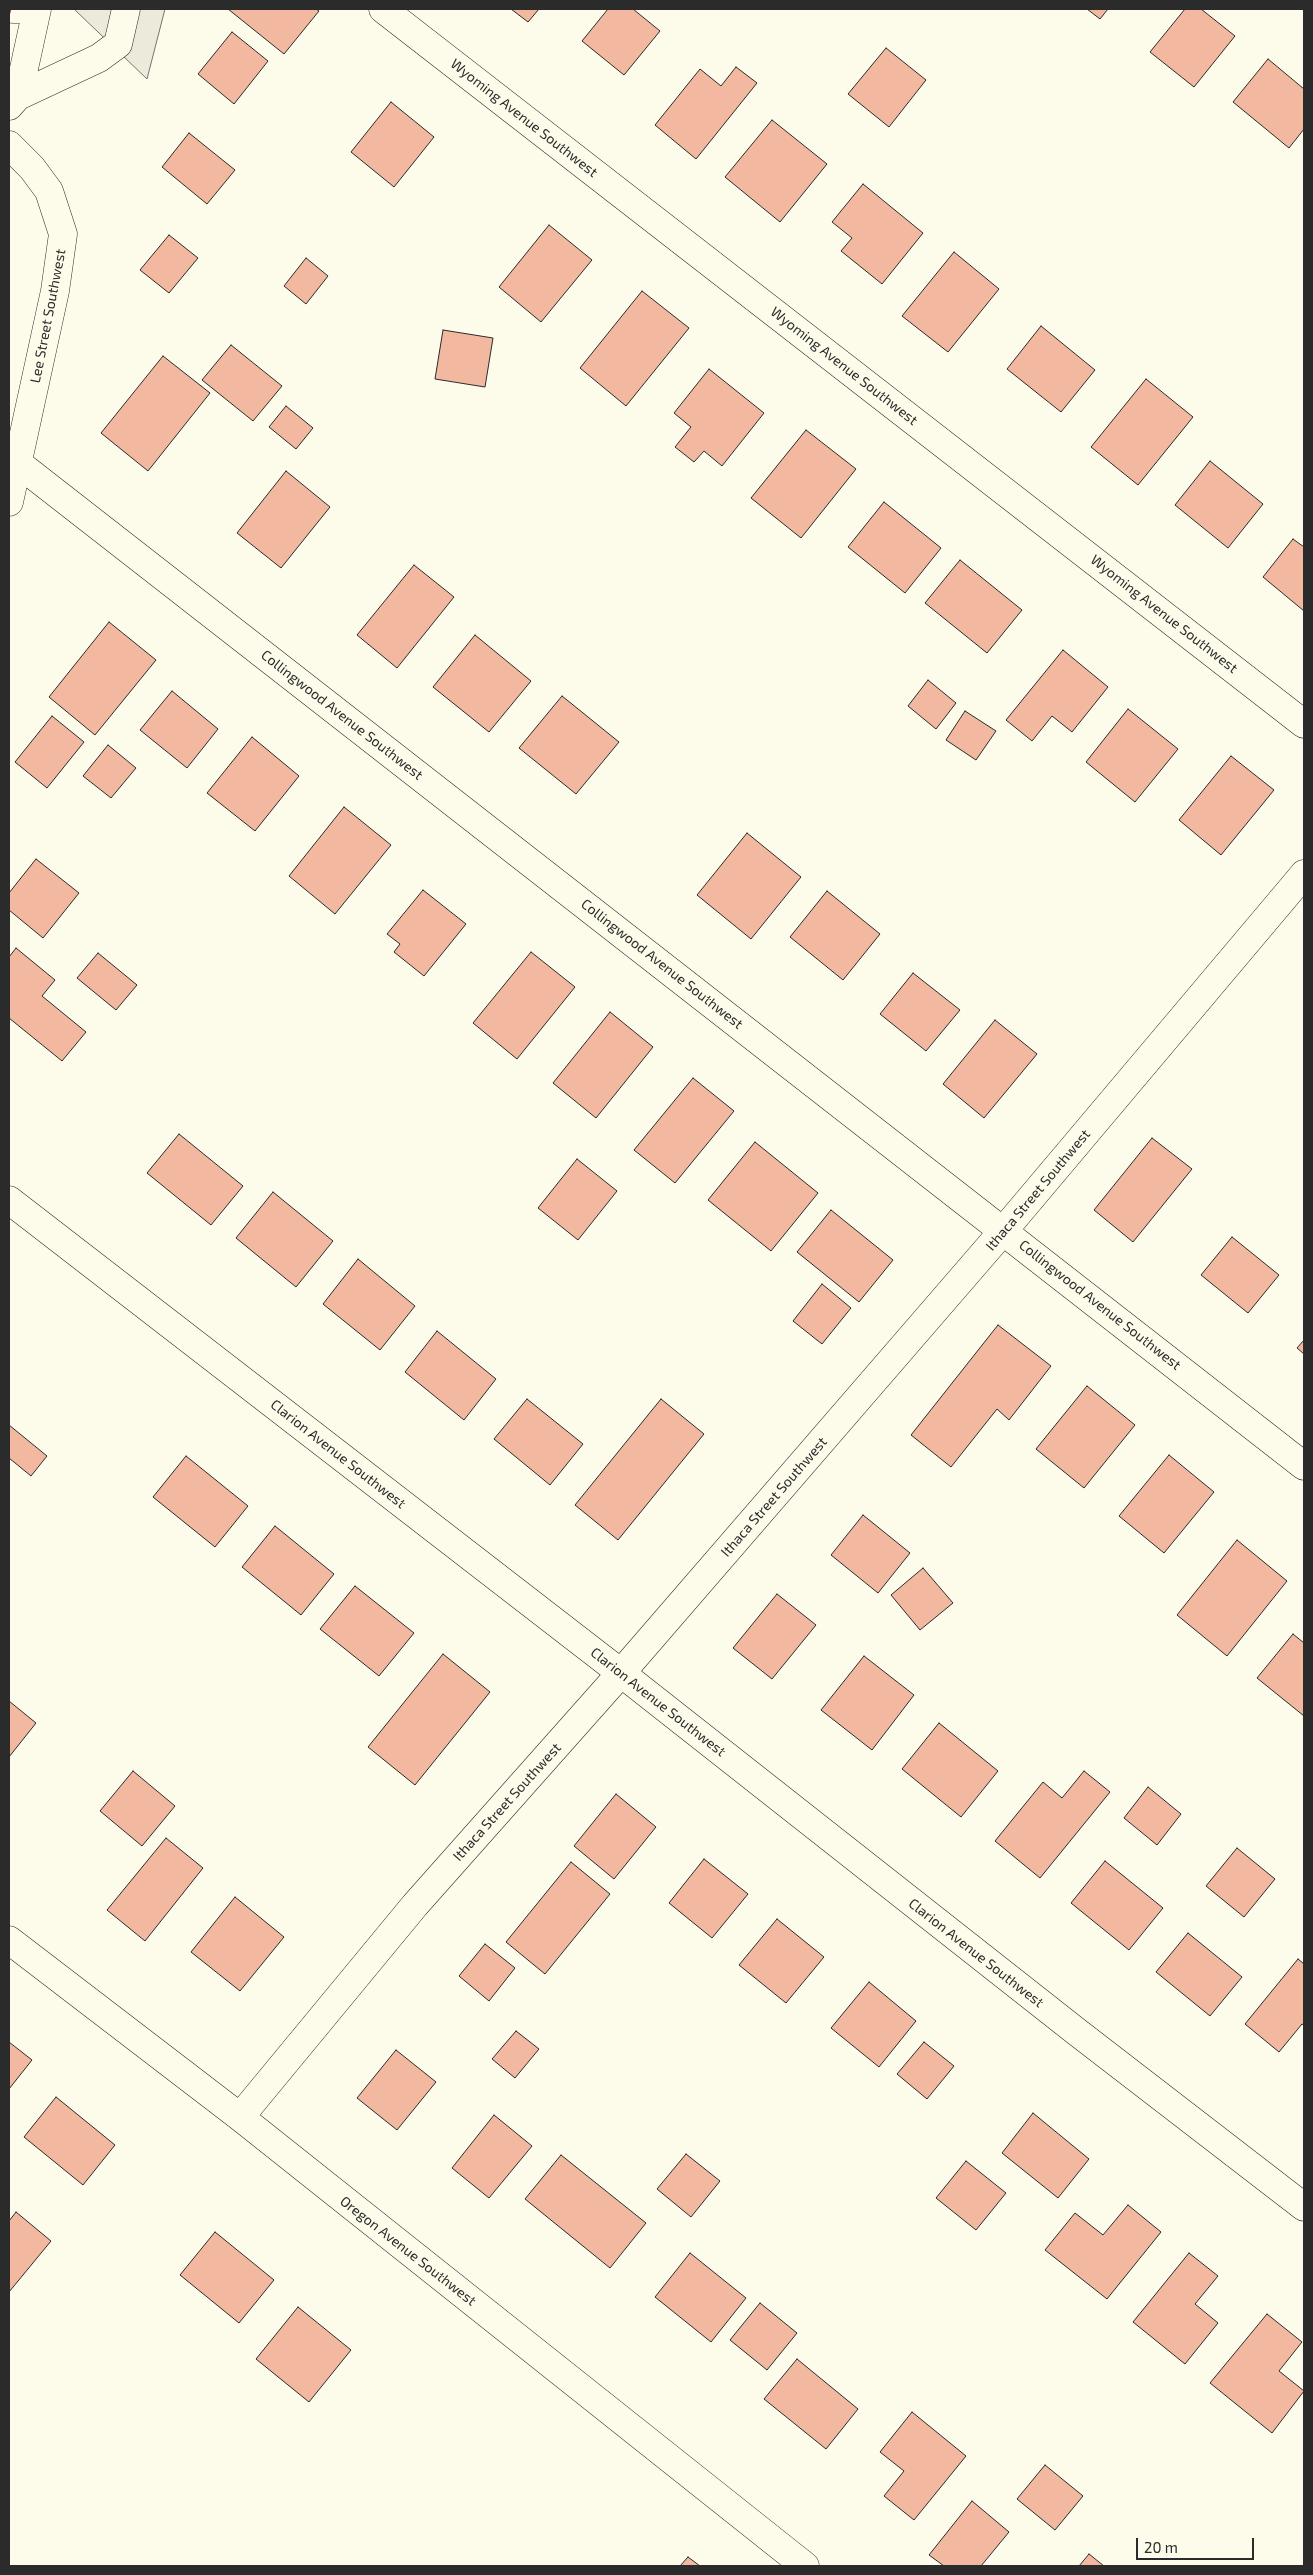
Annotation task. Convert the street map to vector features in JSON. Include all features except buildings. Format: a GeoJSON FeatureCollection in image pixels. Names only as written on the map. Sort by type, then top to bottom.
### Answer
{"type":"FeatureCollection","features":[{"type":"Feature","properties":{"kind":"street"},"geometry":{"type":"LineString","coordinates":[[13,9],[37,9],[13,101]]}},
{"type":"Feature","properties":{"kind":"street"},"geometry":{"type":"LineString","coordinates":[[13,101],[99,58],[118,44],[126,9]]}},
{"type":"Feature","properties":{"kind":"street","name":"Wyoming Avenue Southwest"},"geometry":{"type":"LineString","coordinates":[[383,9],[1304,724]]}},
{"type":"Feature","properties":{"kind":"street","name":"Lee Street Southwest"},"geometry":{"type":"LineString","coordinates":[[9,144],[32,168],[49,191],[63,234],[55,291],[9,502]]}},
{"type":"Feature","properties":{"kind":"street","name":"Collingwood Avenue Southwest"},"geometry":{"type":"LineString","coordinates":[[18,464],[1004,1230],[1304,1466]]}},
{"type":"Feature","properties":{"kind":"street","name":"Ithaca Street Southwest"},"geometry":{"type":"LineString","coordinates":[[240,2117],[415,1905],[621,1673],[1004,1230],[1304,874]]}},
{"type":"Feature","properties":{"kind":"street","name":"Clarion Avenue Southwest"},"geometry":{"type":"LineString","coordinates":[[9,1200],[621,1673],[1077,2032],[1304,2207]]}},
{"type":"Feature","properties":{"kind":"street","name":"Oregon Avenue Southwest"},"geometry":{"type":"LineString","coordinates":[[9,1940],[240,2117],[805,2566]]}},
{"type":"Feature","properties":{"kind":"shaded area"},"geometry":{"type":"Polygon","coordinates":[[[74,9],[165,9],[147,79],[74,9]]]}},
{"type":"Feature","properties":{"kind":"power"},"geometry":{"type":"LineString","coordinates":[[9,16],[11,9]]}}]}
